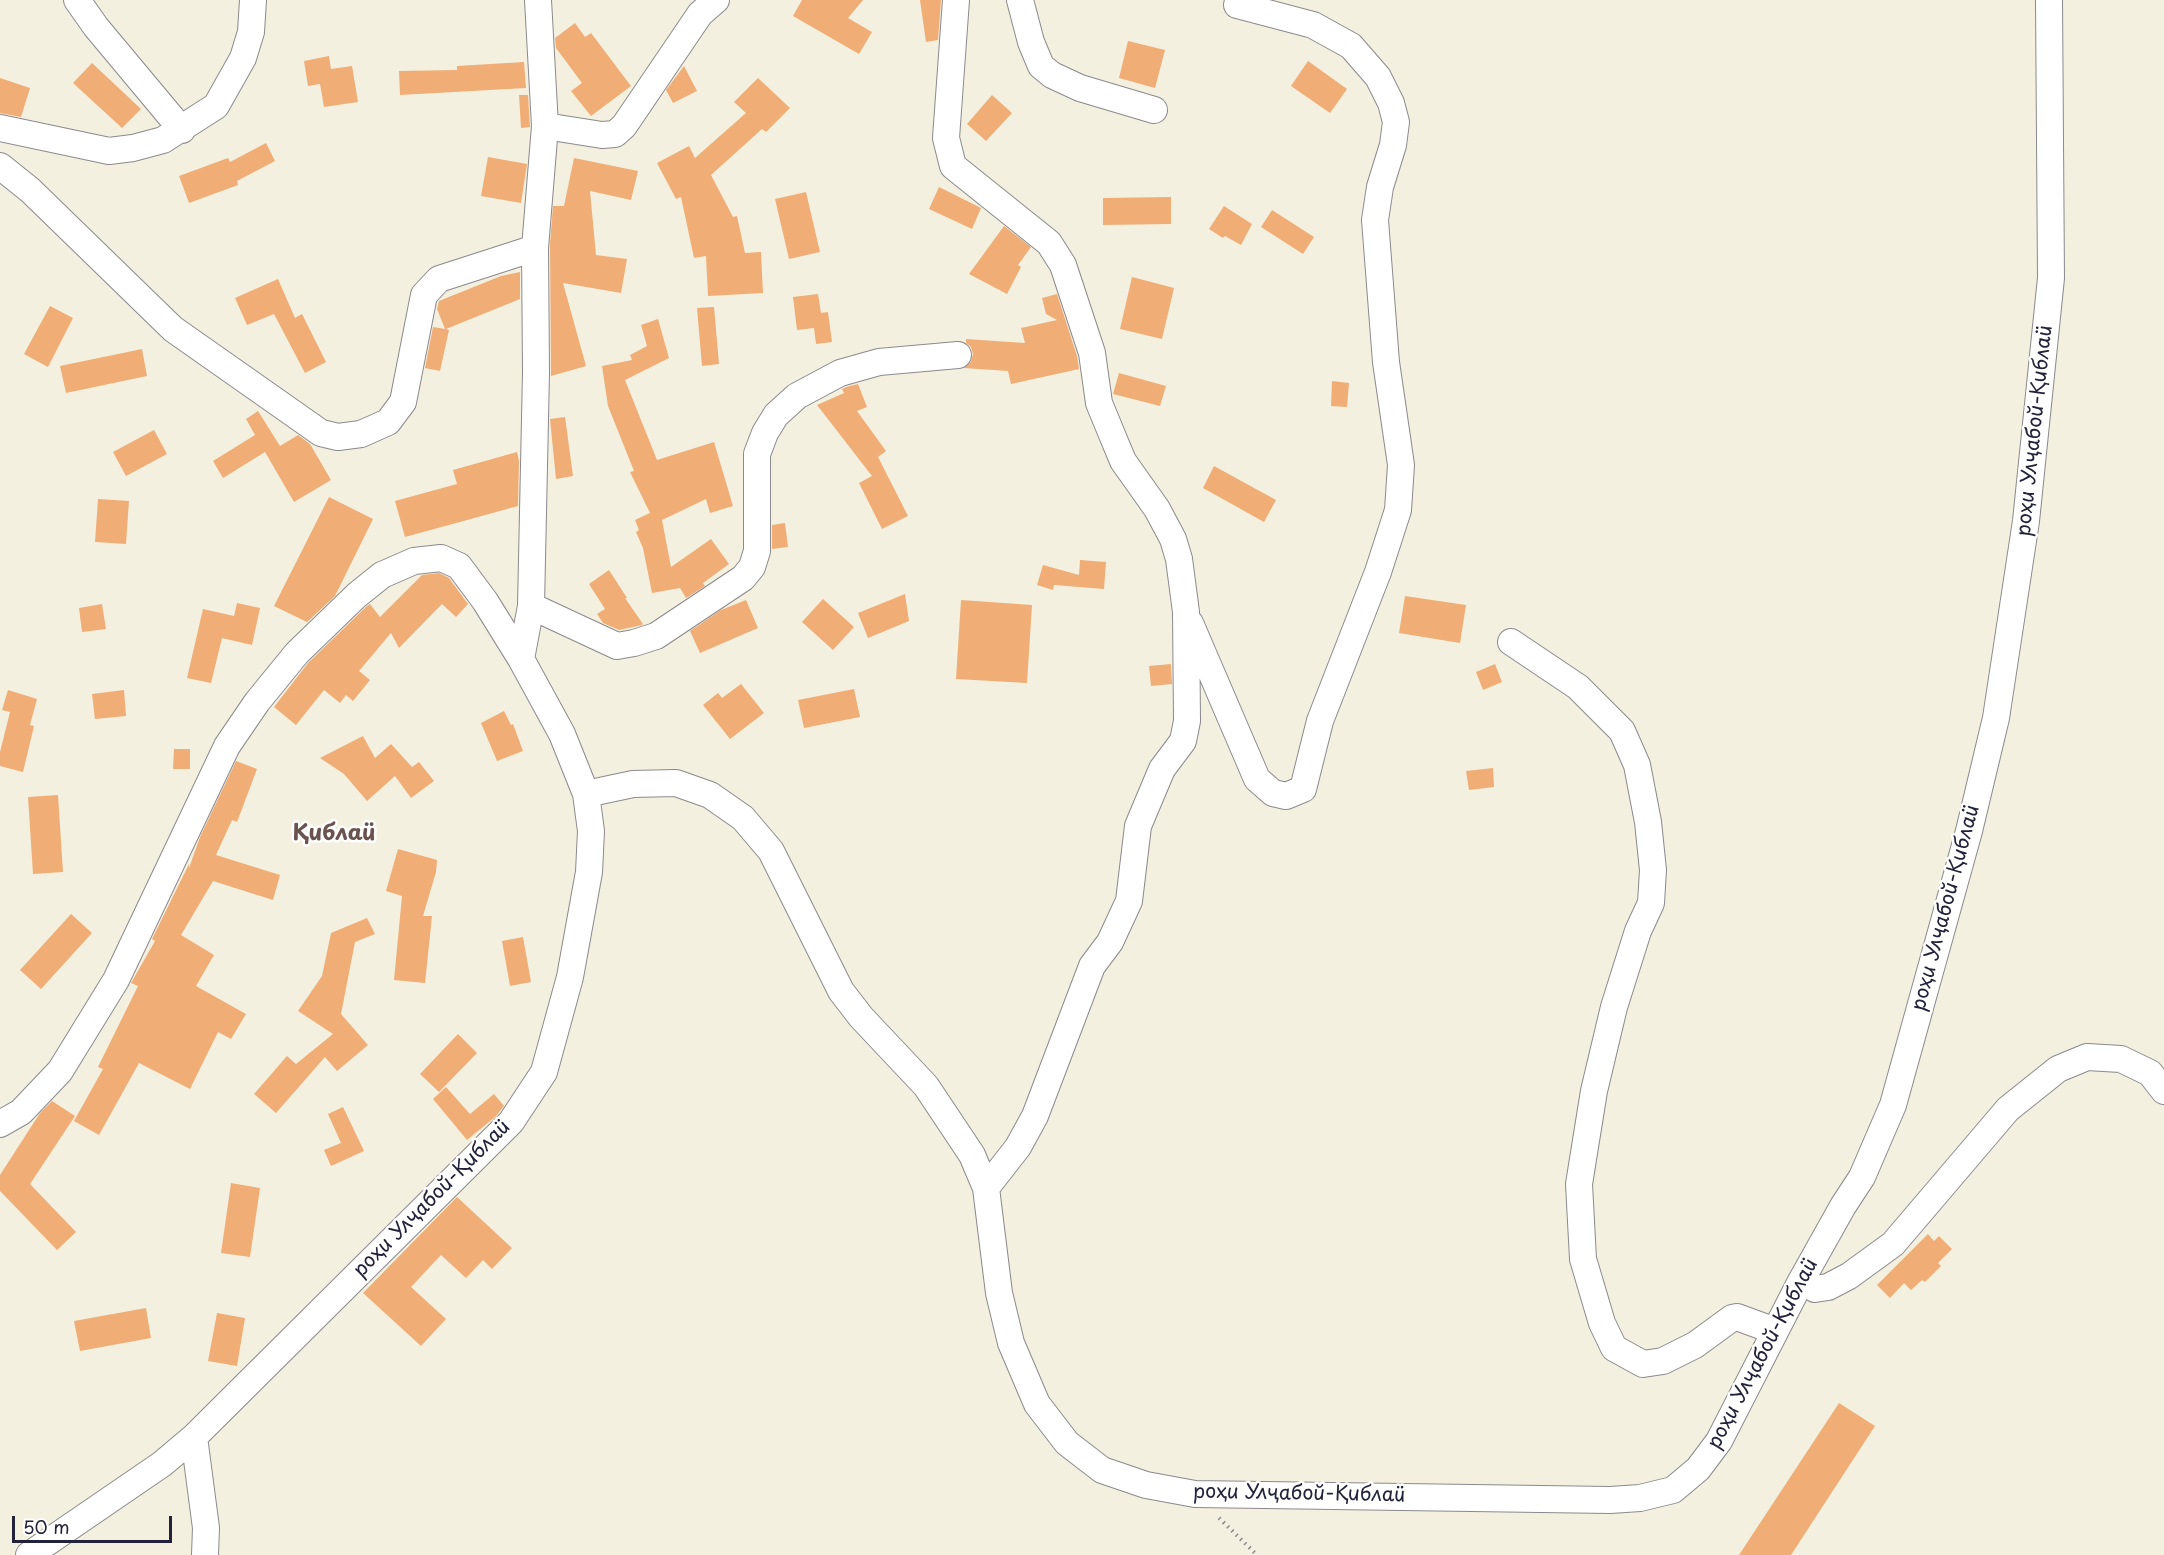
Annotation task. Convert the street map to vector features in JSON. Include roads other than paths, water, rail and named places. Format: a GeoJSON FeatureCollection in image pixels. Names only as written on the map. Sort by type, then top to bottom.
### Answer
{"type":"FeatureCollection","features":[{"type":"Feature","properties":{"kind":"street"},"geometry":{"type":"LineString","coordinates":[[77,0],[96,27],[182,130]]}},
{"type":"Feature","properties":{"kind":"street"},"geometry":{"type":"LineString","coordinates":[[0,128],[109,151],[134,148],[163,140],[182,130],[216,106],[243,58],[252,32],[253,0]]}},
{"type":"Feature","properties":{"kind":"street"},"geometry":{"type":"LineString","coordinates":[[521,659],[531,606],[536,372],[535,248],[545,126],[538,0]]}},
{"type":"Feature","properties":{"kind":"street"},"geometry":{"type":"LineString","coordinates":[[545,126],[602,135],[615,134],[624,126],[700,14],[716,0]]}},
{"type":"Feature","properties":{"kind":"street"},"geometry":{"type":"LineString","coordinates":[[957,0],[946,138],[953,166],[1049,243],[1063,265],[1092,353],[1099,403],[1123,461],[1157,509],[1173,538],[1179,559],[1186,612],[1187,721],[1183,741],[1162,769],[1138,826],[1129,902],[1110,942],[1092,966],[1035,1116],[1018,1147],[986,1188]]}},
{"type":"Feature","properties":{"kind":"street"},"geometry":{"type":"LineString","coordinates":[[1020,0],[1031,42],[1041,66],[1052,75],[1080,88],[1154,110]]}},
{"type":"Feature","properties":{"kind":"street","name":"роҳи Улҷабой-Қиблаӣ"},"geometry":{"type":"LineString","coordinates":[[29,1555],[162,1464],[194,1437],[511,1122],[544,1072],[570,977],[589,872],[591,831],[586,794],[633,784],[676,783],[710,795],[743,818],[771,851],[840,991],[861,1017],[926,1086],[972,1155],[986,1188],[999,1293],[1011,1343],[1037,1404],[1067,1443],[1102,1470],[1146,1485],[1195,1494],[1610,1500],[1640,1498],[1673,1490],[1698,1470],[1719,1441],[1801,1281],[1862,1177],[1893,1105],[1969,831],[1996,718],[2026,520],[2051,278],[2049,0]]}},
{"type":"Feature","properties":{"kind":"street"},"geometry":{"type":"LineString","coordinates":[[1186,612],[1257,779],[1273,793],[1286,796],[1303,789],[1320,721],[1377,572],[1398,510],[1401,465],[1386,362],[1375,220],[1380,188],[1393,145],[1396,122],[1391,103],[1378,77],[1351,45],[1313,25],[1237,5]]}},
{"type":"Feature","properties":{"kind":"street"},"geometry":{"type":"LineString","coordinates":[[0,166],[30,190],[173,329],[321,433],[338,437],[361,434],[388,422],[403,402],[424,296],[439,279],[535,248]]}},
{"type":"Feature","properties":{"kind":"street"},"geometry":{"type":"LineString","coordinates":[[531,606],[617,646],[656,636],[743,578],[752,567],[757,551],[757,454],[765,433],[776,415],[797,396],[840,373],[879,362],[958,355]]}},
{"type":"Feature","properties":{"kind":"street"},"geometry":{"type":"LineString","coordinates":[[0,1124],[21,1112],[60,1071],[116,981],[227,746],[251,711],[297,653],[357,595],[382,576],[414,561],[441,558],[459,566],[485,601],[521,659],[562,734],[586,794]]}},
{"type":"Feature","properties":{"kind":"street"},"geometry":{"type":"LineString","coordinates":[[1511,642],[1578,687],[1622,732],[1637,765],[1647,822],[1653,870],[1652,903],[1638,932],[1614,1007],[1594,1091],[1579,1184],[1583,1259],[1602,1323],[1614,1348],[1643,1364],[1663,1361],[1687,1349],[1732,1318],[1737,1317],[1775,1331]]}},
{"type":"Feature","properties":{"kind":"street"},"geometry":{"type":"LineString","coordinates":[[1801,1281],[1815,1289],[1828,1287],[1849,1276],[1893,1244],[2008,1109],[2058,1069],[2087,1057],[2121,1059],[2150,1073],[2164,1091]]}},
{"type":"Feature","properties":{"kind":"street"},"geometry":{"type":"LineString","coordinates":[[194,1437],[206,1528],[205,1555]]}},
{"type":"Feature","properties":{"kind":"district","name":"Қиблаӣ"},"geometry":{"type":"Point","coordinates":[334,834]}}]}
